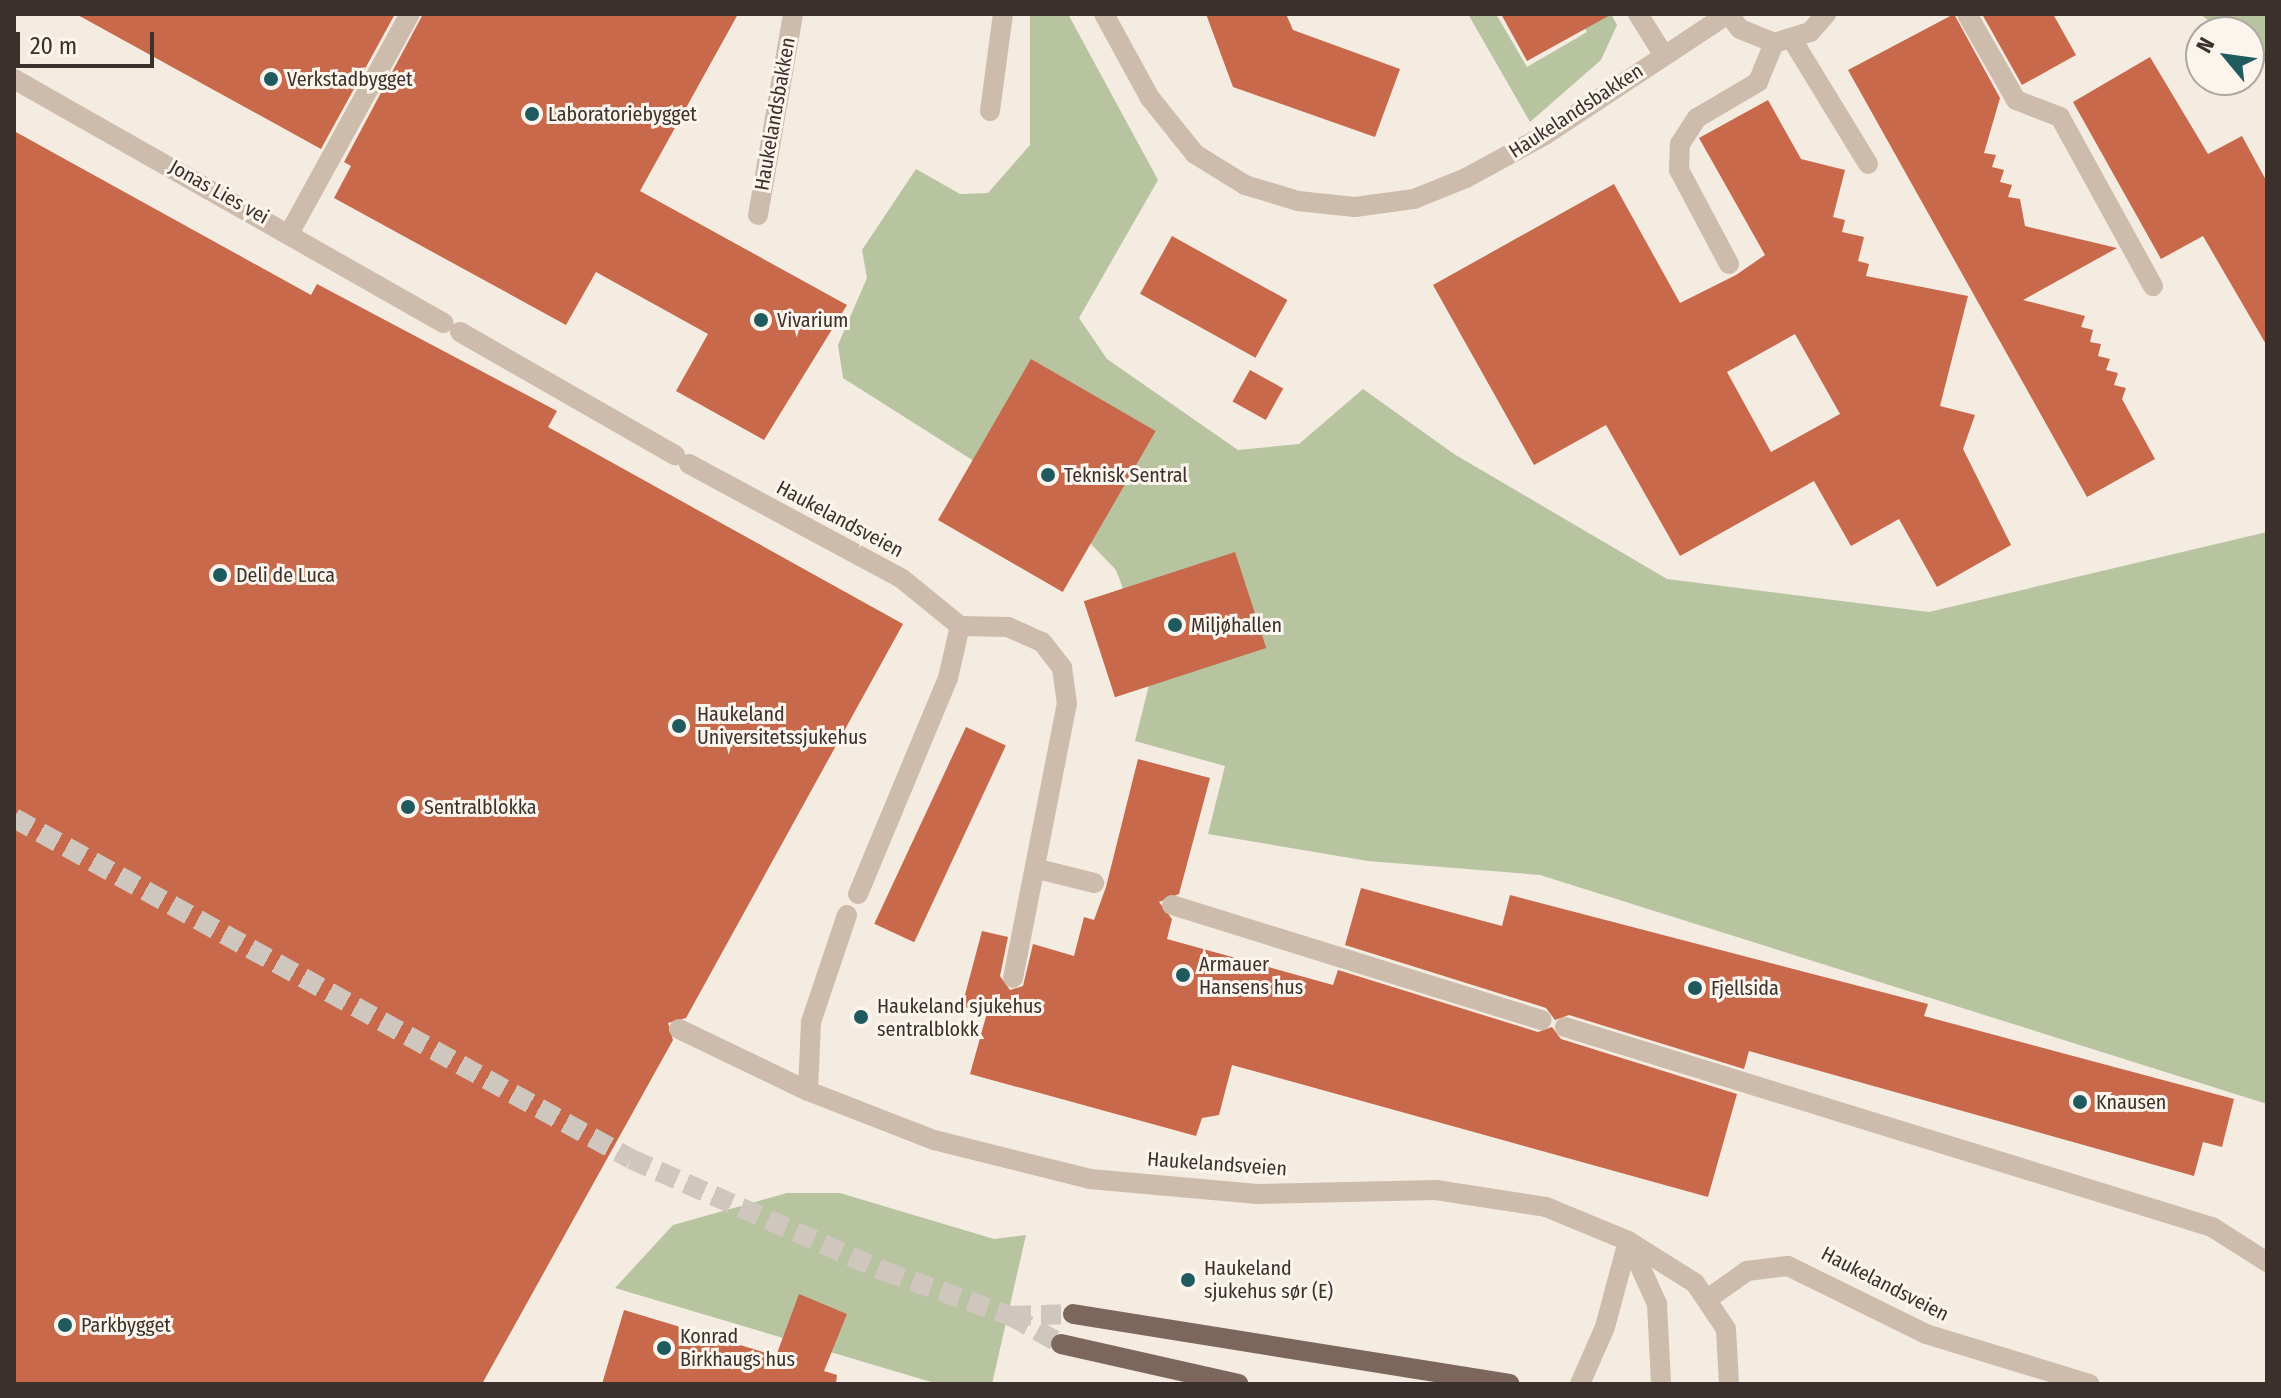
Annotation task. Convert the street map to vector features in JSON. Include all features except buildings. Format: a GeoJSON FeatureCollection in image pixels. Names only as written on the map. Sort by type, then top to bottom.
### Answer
{"type":"FeatureCollection","features":[{"type":"Feature","properties":{"kind":"main road"},"geometry":{"type":"LineString","coordinates":[[1073,1314],[1509,1384]]}},
{"type":"Feature","properties":{"kind":"main road"},"geometry":{"type":"LineString","coordinates":[[1061,1344],[1239,1384]]}},
{"type":"Feature","properties":{"kind":"street","name":"Jonas Lies vei"},"geometry":{"type":"LineString","coordinates":[[14,79],[290,232],[410,14]]}},
{"type":"Feature","properties":{"kind":"street","name":"Haukelandsbakken"},"geometry":{"type":"LineString","coordinates":[[758,215],[793,14]]}},
{"type":"Feature","properties":{"kind":"street"},"geometry":{"type":"LineString","coordinates":[[990,111],[1003,14]]}},
{"type":"Feature","properties":{"kind":"street","name":"Haukelandsbakken"},"geometry":{"type":"LineString","coordinates":[[1104,14],[1150,98],[1195,154],[1245,185],[1298,201],[1355,207],[1414,199],[1466,178],[1545,135],[1663,54],[1728,14]]}},
{"type":"Feature","properties":{"kind":"street","name":"Haukelandsbakken"},"geometry":{"type":"LineString","coordinates":[[1638,14],[1663,54]]}},
{"type":"Feature","properties":{"kind":"street"},"geometry":{"type":"LineString","coordinates":[[1728,14],[1740,29],[1784,42],[1868,164]]}},
{"type":"Feature","properties":{"kind":"street"},"geometry":{"type":"LineString","coordinates":[[1729,264],[1679,170],[1680,144],[1697,118],[1758,82],[1784,42],[1826,14]]}},
{"type":"Feature","properties":{"kind":"street"},"geometry":{"type":"LineString","coordinates":[[1967,14],[2016,100],[2060,117],[2153,286]]}},
{"type":"Feature","properties":{"kind":"street","name":"Haukelandsveien"},"geometry":{"type":"LineString","coordinates":[[290,232],[682,460],[901,578],[960,626]]}},
{"type":"Feature","properties":{"kind":"street"},"geometry":{"type":"LineString","coordinates":[[858,894],[948,678],[960,626],[1008,627],[1042,642],[1062,668],[1067,703],[1038,869],[1013,978]]}},
{"type":"Feature","properties":{"kind":"street"},"geometry":{"type":"LineString","coordinates":[[1038,869],[1094,883]]}},
{"type":"Feature","properties":{"kind":"street"},"geometry":{"type":"LineString","coordinates":[[1172,905],[1542,1020]]}},
{"type":"Feature","properties":{"kind":"street"},"geometry":{"type":"LineString","coordinates":[[808,1091],[811,1022],[847,915]]}},
{"type":"Feature","properties":{"kind":"street"},"geometry":{"type":"LineString","coordinates":[[1565,1027],[2212,1227],[2267,1262]]}},
{"type":"Feature","properties":{"kind":"street","name":"Haukelandsveien"},"geometry":{"type":"LineString","coordinates":[[679,1029],[808,1091],[934,1140],[1090,1179],[1257,1194],[1498,1194],[1586,1219],[1628,1241],[1709,1298],[1726,1329],[1729,1384]]}},
{"type":"Feature","properties":{"kind":"street"},"geometry":{"type":"LineString","coordinates":[[1580,1384],[1628,1241]]}},
{"type":"Feature","properties":{"kind":"street"},"geometry":{"type":"LineString","coordinates":[[1628,1241],[1657,1304],[1661,1384]]}},
{"type":"Feature","properties":{"kind":"street","name":"Haukelandsveien"},"geometry":{"type":"LineString","coordinates":[[1709,1298],[1747,1271],[1807,1270],[1926,1334],[2090,1384]]}},
{"type":"Feature","properties":{"kind":"green space"},"geometry":{"type":"Polygon","coordinates":[[[1030,14],[1068,14],[1158,180],[1079,318],[1107,359],[1238,450],[1299,444],[1363,389],[1454,454],[1667,579],[1929,612],[2267,532],[2267,1104],[1540,875],[1368,861],[1208,834],[1225,766],[1135,741],[1153,669],[1116,570],[1070,522],[843,378],[838,345],[867,278],[862,250],[916,169],[960,194],[988,193],[1030,145],[1030,14]]]}},
{"type":"Feature","properties":{"kind":"green space"},"geometry":{"type":"Polygon","coordinates":[[[1468,14],[1496,14],[1527,67],[1587,32],[1578,15],[1611,14],[1617,25],[1601,60],[1530,122],[1468,14]]]}},
{"type":"Feature","properties":{"kind":"green space"},"geometry":{"type":"Polygon","coordinates":[[[2200,14],[2267,14],[2267,63],[2265,16],[2200,14]]]}},
{"type":"Feature","properties":{"kind":"green space"},"geometry":{"type":"Polygon","coordinates":[[[787,1193],[840,1193],[994,1239],[1026,1235],[992,1384],[938,1384],[615,1288],[673,1225],[787,1193]]]}},
{"type":"Feature","properties":{"kind":"tunnel"},"geometry":{"type":"LineString","coordinates":[[14,818],[631,1159],[884,1271],[1011,1316],[1061,1344]]}},
{"type":"Feature","properties":{"kind":"tunnel"},"geometry":{"type":"LineString","coordinates":[[1011,1316],[1073,1314]]}},
{"type":"Feature","properties":{"kind":"place","name":"Verkstadbygget"},"geometry":{"type":"Point","coordinates":[271,79]}},
{"type":"Feature","properties":{"kind":"place","name":"Laboratoriebygget"},"geometry":{"type":"Point","coordinates":[532,114]}},
{"type":"Feature","properties":{"kind":"place","name":"Vivarium"},"geometry":{"type":"Point","coordinates":[761,320]}},
{"type":"Feature","properties":{"kind":"place","name":"Teknisk Sentral"},"geometry":{"type":"Point","coordinates":[1048,475]}},
{"type":"Feature","properties":{"kind":"place","name":"Deli de Luca"},"geometry":{"type":"Point","coordinates":[220,575]}},
{"type":"Feature","properties":{"kind":"place","name":"Miljøhallen"},"geometry":{"type":"Point","coordinates":[1175,625]}},
{"type":"Feature","properties":{"kind":"place","name":"Haukeland Universitetssjukehus"},"geometry":{"type":"Point","coordinates":[679,726]}},
{"type":"Feature","properties":{"kind":"place","name":"Sentralblokka"},"geometry":{"type":"Point","coordinates":[408,807]}},
{"type":"Feature","properties":{"kind":"place","name":"Armauer Hansens hus"},"geometry":{"type":"Point","coordinates":[1183,975]}},
{"type":"Feature","properties":{"kind":"place","name":"Fjellsida"},"geometry":{"type":"Point","coordinates":[1695,988]}},
{"type":"Feature","properties":{"kind":"place","name":"Haukeland sjukehus sentralblokk"},"geometry":{"type":"Point","coordinates":[861,1017]}},
{"type":"Feature","properties":{"kind":"place","name":"Knausen"},"geometry":{"type":"Point","coordinates":[2080,1102]}},
{"type":"Feature","properties":{"kind":"place","name":"Haukeland sjukehus sør (E)"},"geometry":{"type":"Point","coordinates":[1188,1280]}},
{"type":"Feature","properties":{"kind":"place","name":"Parkbygget"},"geometry":{"type":"Point","coordinates":[65,1325]}},
{"type":"Feature","properties":{"kind":"place","name":"Konrad Birkhaugs hus"},"geometry":{"type":"Point","coordinates":[664,1348]}}]}
